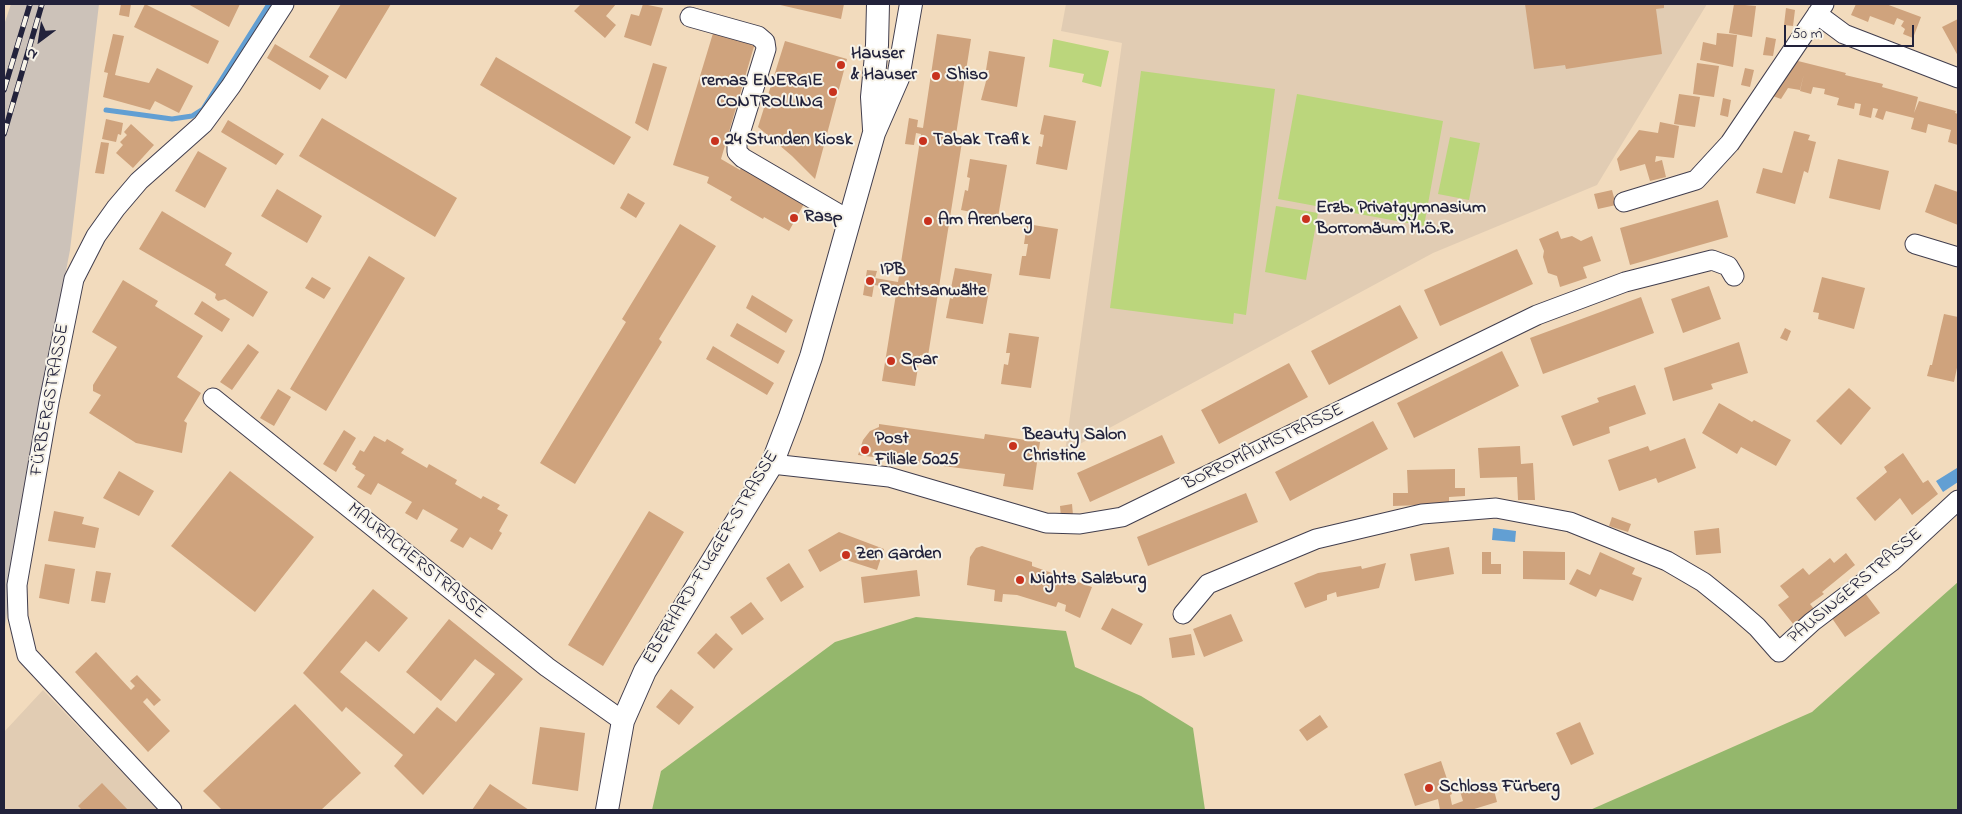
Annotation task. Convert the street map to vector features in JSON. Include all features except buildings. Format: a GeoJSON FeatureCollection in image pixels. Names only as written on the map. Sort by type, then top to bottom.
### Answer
{"type":"FeatureCollection","features":[{"type":"Feature","properties":{"kind":"main road","name":"EBERHARD-FUGGER-STRASSE"},"geometry":{"type":"LineString","coordinates":[[874,133],[872,97],[877,46],[878,4]]}},
{"type":"Feature","properties":{"kind":"main road"},"geometry":{"type":"LineString","coordinates":[[892,89],[889,61],[896,4]]}},
{"type":"Feature","properties":{"kind":"main road","name":"EBERHARD-FUGGER-STRASSE"},"geometry":{"type":"LineString","coordinates":[[607,810],[623,721],[645,671],[772,464],[811,357],[874,133],[898,78],[911,4]]}},
{"type":"Feature","properties":{"kind":"street","name":"FÜRBERGSTRASSE"},"geometry":{"type":"LineString","coordinates":[[172,810],[27,655],[18,617],[17,585],[49,402],[74,279],[96,236],[116,208],[139,181],[204,124],[284,4]]}},
{"type":"Feature","properties":{"kind":"street"},"geometry":{"type":"LineString","coordinates":[[1624,202],[1696,180],[1730,143],[1820,9],[1844,34],[1958,78]]}},
{"type":"Feature","properties":{"kind":"street"},"geometry":{"type":"LineString","coordinates":[[690,17],[758,36],[765,42],[766,49],[737,143],[737,152],[743,158],[850,220]]}},
{"type":"Feature","properties":{"kind":"street"},"geometry":{"type":"LineString","coordinates":[[1916,244],[1958,257]]}},
{"type":"Feature","properties":{"kind":"street","name":"BORROMÄUMSTRASSE"},"geometry":{"type":"LineString","coordinates":[[772,464],[889,477],[1046,523],[1080,524],[1122,517],[1537,314],[1625,282],[1712,260],[1728,266],[1734,276]]}},
{"type":"Feature","properties":{"kind":"street","name":"MAURACHERSTRASSE"},"geometry":{"type":"LineString","coordinates":[[213,398],[547,666],[623,721]]}},
{"type":"Feature","properties":{"kind":"street","name":"PAUSINGERSTRASSE"},"geometry":{"type":"LineString","coordinates":[[1183,614],[1208,584],[1316,538],[1422,514],[1496,508],[1570,522],[1667,560],[1703,582],[1734,607],[1757,627],[1778,652],[1812,622],[1891,562],[1958,500]]}},
{"type":"Feature","properties":{"kind":"shaded area"},"geometry":{"type":"Polygon","coordinates":[[[11,4],[99,4],[70,250],[32,447],[4,633],[4,25],[11,4]]]}},
{"type":"Feature","properties":{"kind":"shaded area","name":"Erzb. Privatgymnasium Borromäum M.Ö.R."},"geometry":{"type":"Polygon","coordinates":[[[1066,4],[1707,4],[1597,185],[1433,253],[1065,452],[1122,43],[1061,31],[1066,4]]]}},
{"type":"Feature","properties":{"kind":"shaded area"},"geometry":{"type":"Polygon","coordinates":[[[43,690],[158,810],[4,810],[4,732],[43,690]]]}},
{"type":"Feature","properties":{"kind":"green space"},"geometry":{"type":"Polygon","coordinates":[[[1053,39],[1109,51],[1101,87],[1082,82],[1084,74],[1049,67],[1053,39]]]}},
{"type":"Feature","properties":{"kind":"green space"},"geometry":{"type":"Polygon","coordinates":[[[1141,71],[1275,89],[1246,315],[1234,313],[1233,324],[1110,308],[1141,71]]]}},
{"type":"Feature","properties":{"kind":"green space"},"geometry":{"type":"Polygon","coordinates":[[[1297,94],[1443,121],[1424,226],[1278,199],[1297,94]]]}},
{"type":"Feature","properties":{"kind":"green space"},"geometry":{"type":"Polygon","coordinates":[[[1450,137],[1480,143],[1469,200],[1438,194],[1450,137]]]}},
{"type":"Feature","properties":{"kind":"green space"},"geometry":{"type":"Polygon","coordinates":[[[1276,206],[1318,213],[1306,280],[1265,272],[1276,206]]]}},
{"type":"Feature","properties":{"kind":"green space"},"geometry":{"type":"Polygon","coordinates":[[[1958,582],[1958,810],[1590,810],[1812,712],[1958,582]]]}},
{"type":"Feature","properties":{"kind":"green space"},"geometry":{"type":"Polygon","coordinates":[[[916,617],[1066,631],[1075,667],[1141,696],[1193,728],[1205,810],[652,810],[661,771],[835,642],[916,617]]]}},
{"type":"Feature","properties":{"kind":"water"},"geometry":{"type":"Polygon","coordinates":[[[1957,468],[1958,482],[1943,492],[1936,481],[1957,468]]]}},
{"type":"Feature","properties":{"kind":"water"},"geometry":{"type":"Polygon","coordinates":[[[1493,528],[1516,531],[1515,542],[1492,540],[1493,528]]]}},
{"type":"Feature","properties":{"kind":"waterway"},"geometry":{"type":"LineString","coordinates":[[106,110],[172,119],[192,116],[203,109],[269,4]]}},
{"type":"Feature","properties":{"kind":"railway"},"geometry":{"type":"LineString","coordinates":[[4,90],[30,4]]}},
{"type":"Feature","properties":{"kind":"railway"},"geometry":{"type":"LineString","coordinates":[[4,134],[42,4]]}},
{"type":"Feature","properties":{"kind":"place","name":"Hauser & Hauser"},"geometry":{"type":"Point","coordinates":[841,65]}},
{"type":"Feature","properties":{"kind":"place","name":"Shiso"},"geometry":{"type":"Point","coordinates":[936,76]}},
{"type":"Feature","properties":{"kind":"place","name":"remas ENERGIE CONTROLLING"},"geometry":{"type":"Point","coordinates":[833,92]}},
{"type":"Feature","properties":{"kind":"place","name":"24 Stunden Kiosk"},"geometry":{"type":"Point","coordinates":[715,141]}},
{"type":"Feature","properties":{"kind":"place","name":"Tabak Trafik"},"geometry":{"type":"Point","coordinates":[923,141]}},
{"type":"Feature","properties":{"kind":"place","name":"Rasp"},"geometry":{"type":"Point","coordinates":[794,218]}},
{"type":"Feature","properties":{"kind":"place","name":"Erzb. Privatgymnasium Borromäum M.Ö.R."},"geometry":{"type":"Point","coordinates":[1306,219]}},
{"type":"Feature","properties":{"kind":"place","name":"Am Arenberg"},"geometry":{"type":"Point","coordinates":[928,221]}},
{"type":"Feature","properties":{"kind":"place","name":"IPB Rechtsanwälte"},"geometry":{"type":"Point","coordinates":[870,281]}},
{"type":"Feature","properties":{"kind":"place","name":"Spar"},"geometry":{"type":"Point","coordinates":[891,361]}},
{"type":"Feature","properties":{"kind":"place","name":"Beauty Salon Christine"},"geometry":{"type":"Point","coordinates":[1013,446]}},
{"type":"Feature","properties":{"kind":"place","name":"Post Filiale 5025"},"geometry":{"type":"Point","coordinates":[865,450]}},
{"type":"Feature","properties":{"kind":"place","name":"Zen Garden"},"geometry":{"type":"Point","coordinates":[846,555]}},
{"type":"Feature","properties":{"kind":"place","name":"Nights Salzburg"},"geometry":{"type":"Point","coordinates":[1020,580]}},
{"type":"Feature","properties":{"kind":"place","name":"Schloss Fürberg"},"geometry":{"type":"Point","coordinates":[1429,788]}}]}
